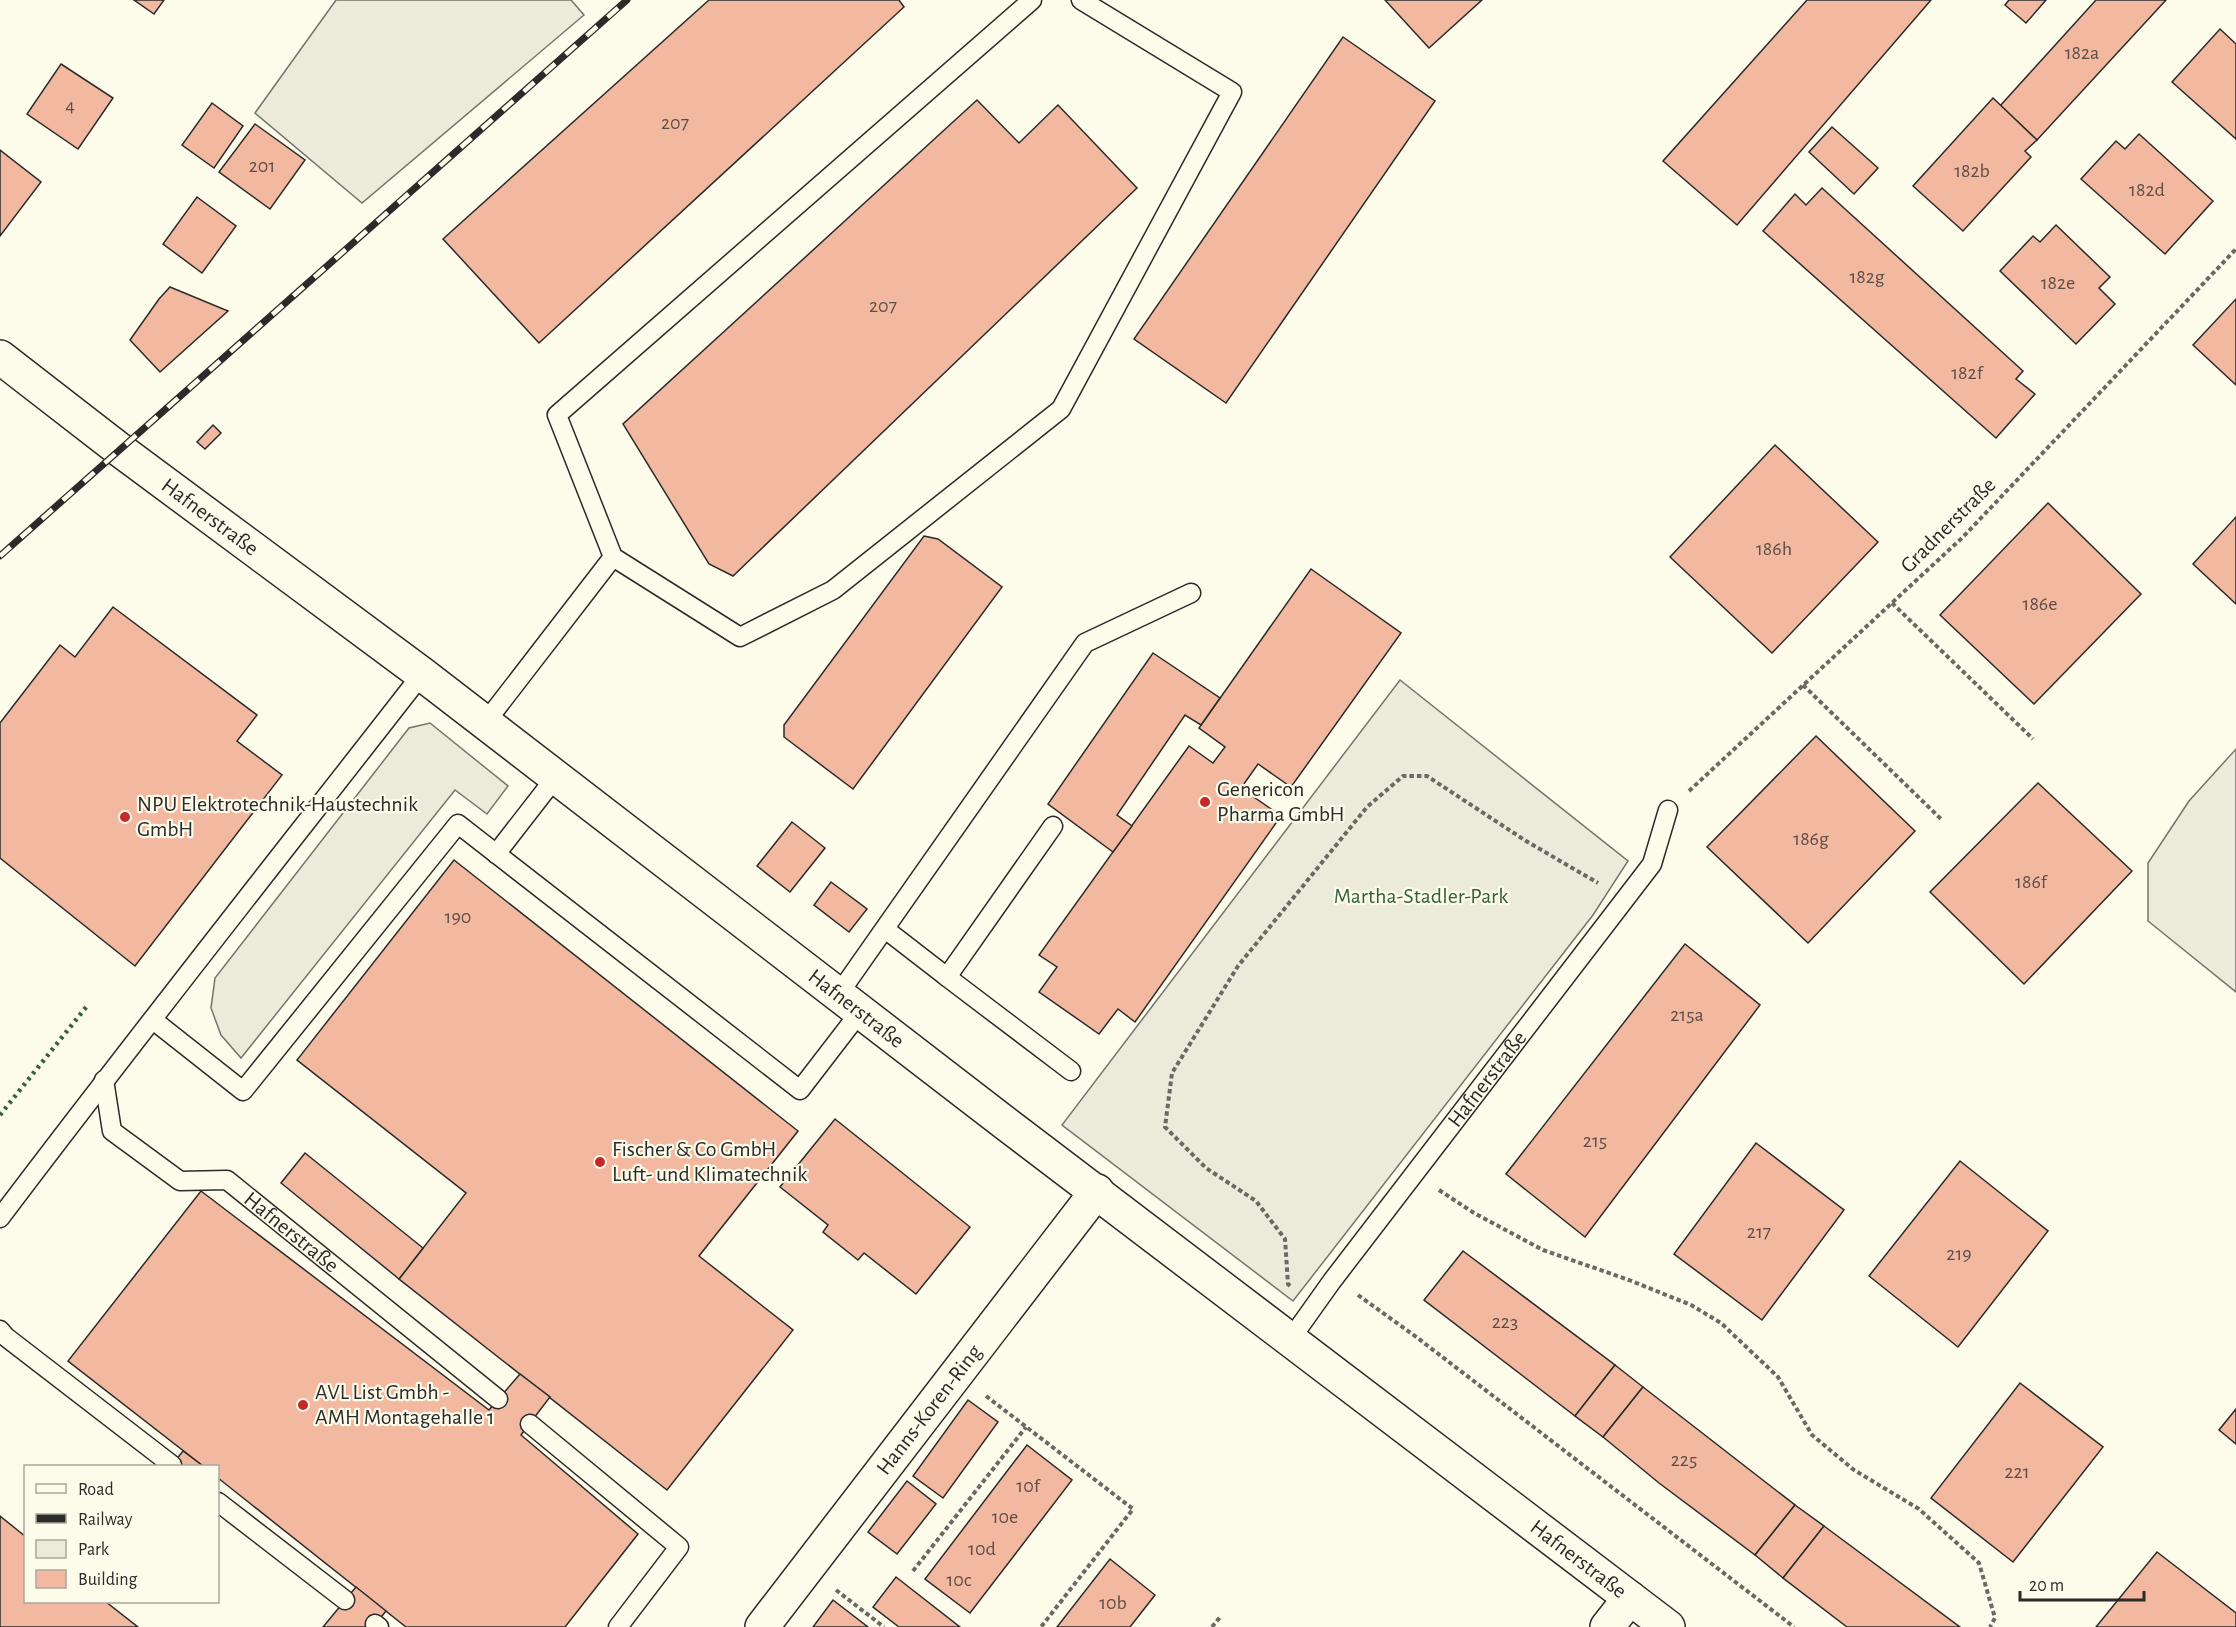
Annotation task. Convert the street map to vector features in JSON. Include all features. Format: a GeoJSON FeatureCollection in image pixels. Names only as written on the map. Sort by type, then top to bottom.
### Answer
{"type":"FeatureCollection","features":[{"type":"Feature","properties":{"kind":"street","name":"Hafnerstraße"},"geometry":{"type":"LineString","coordinates":[[0,357],[120,450],[422,674],[849,1004],[1668,1627]]}},
{"type":"Feature","properties":{"kind":"street","name":"Hanns-Koren-Ring"},"geometry":{"type":"LineString","coordinates":[[762,1627],[1097,1191]]}},
{"type":"Feature","properties":{"kind":"street"},"geometry":{"type":"LineString","coordinates":[[1607,1627],[1630,1598]]}},
{"type":"Feature","properties":{"kind":"lane"},"geometry":{"type":"LineString","coordinates":[[1032,0],[557,415],[613,557],[740,637],[833,590],[1061,409],[1232,92],[1081,0]]}},
{"type":"Feature","properties":{"kind":"lane"},"geometry":{"type":"LineString","coordinates":[[485,723],[613,557]]}},
{"type":"Feature","properties":{"kind":"lane"},"geometry":{"type":"LineString","coordinates":[[153,1020],[243,1091],[458,824],[800,1090],[849,1004],[885,929],[1085,643],[1191,592]]}},
{"type":"Feature","properties":{"kind":"lane"},"geometry":{"type":"LineString","coordinates":[[0,1218],[104,1080],[422,674]]}},
{"type":"Feature","properties":{"kind":"lane"},"geometry":{"type":"LineString","coordinates":[[496,854],[555,778]]}},
{"type":"Feature","properties":{"kind":"lane","name":"Hafnerstraße"},"geometry":{"type":"LineString","coordinates":[[1290,1340],[1332,1281],[1652,864],[1668,810]]}},
{"type":"Feature","properties":{"kind":"lane"},"geometry":{"type":"LineString","coordinates":[[947,976],[1053,826]]}},
{"type":"Feature","properties":{"kind":"lane"},"geometry":{"type":"LineString","coordinates":[[885,929],[1071,1071]]}},
{"type":"Feature","properties":{"kind":"lane","name":"Hafnerstraße"},"geometry":{"type":"LineString","coordinates":[[104,1080],[112,1131],[180,1180],[227,1180],[498,1399]]}},
{"type":"Feature","properties":{"kind":"lane"},"geometry":{"type":"LineString","coordinates":[[0,1330],[171,1465]]}},
{"type":"Feature","properties":{"kind":"lane"},"geometry":{"type":"LineString","coordinates":[[530,1424],[679,1547],[618,1627]]}},
{"type":"Feature","properties":{"kind":"lane"},"geometry":{"type":"LineString","coordinates":[[219,1503],[345,1600]]}},
{"type":"Feature","properties":{"kind":"path","name":"Gradnerstraße"},"geometry":{"type":"LineString","coordinates":[[1668,810],[1963,537],[2236,249]]}},
{"type":"Feature","properties":{"kind":"path"},"geometry":{"type":"LineString","coordinates":[[1892,603],[2033,739]]}},
{"type":"Feature","properties":{"kind":"path"},"geometry":{"type":"LineString","coordinates":[[1803,685],[1942,820]]}},
{"type":"Feature","properties":{"kind":"path"},"geometry":{"type":"LineString","coordinates":[[1314,1305],[1288,1284],[1285,1239],[1256,1201],[1206,1168],[1165,1127],[1172,1073],[1238,966],[1366,807],[1403,776],[1426,776],[1596,883],[1640,878]]}},
{"type":"Feature","properties":{"kind":"path"},"geometry":{"type":"LineString","coordinates":[[1432,1186],[1474,1213],[1543,1250],[1640,1284],[1691,1305],[1721,1323],[1778,1377],[1812,1435],[1854,1470],[1919,1509],[1979,1563],[1995,1618],[1990,1627]]}},
{"type":"Feature","properties":{"kind":"path"},"geometry":{"type":"LineString","coordinates":[[1332,1281],[1350,1289],[1415,1336],[1794,1627]]}},
{"type":"Feature","properties":{"kind":"path"},"geometry":{"type":"LineString","coordinates":[[957,1373],[1133,1509],[1041,1627]]}},
{"type":"Feature","properties":{"kind":"path"},"geometry":{"type":"LineString","coordinates":[[913,1571],[1026,1427]]}},
{"type":"Feature","properties":{"kind":"path"},"geometry":{"type":"LineString","coordinates":[[807,1568],[884,1627]]}},
{"type":"Feature","properties":{"kind":"path"},"geometry":{"type":"LineString","coordinates":[[1212,1627],[1220,1617]]}},
{"type":"Feature","properties":{"kind":"green space"},"geometry":{"type":"Polygon","coordinates":[[[336,0],[571,0],[584,15],[362,203],[255,113],[336,0]]]}},
{"type":"Feature","properties":{"kind":"green space","name":"Martha-Stadler-Park"},"geometry":{"type":"Polygon","coordinates":[[[1400,680],[1628,861],[1593,915],[1293,1301],[1062,1125],[1400,680]]]}},
{"type":"Feature","properties":{"kind":"green space"},"geometry":{"type":"Polygon","coordinates":[[[430,723],[508,786],[487,814],[455,790],[241,1058],[221,1035],[211,1008],[215,978],[409,728],[430,723]]]}},
{"type":"Feature","properties":{"kind":"green space"},"geometry":{"type":"Polygon","coordinates":[[[2236,749],[2236,992],[2148,921],[2148,863],[2189,801],[2236,749]]]}},
{"type":"Feature","properties":{"kind":"building"},"geometry":{"type":"Polygon","coordinates":[[[134,0],[164,0],[154,14],[134,0]]]}},
{"type":"Feature","properties":{"kind":"building"},"geometry":{"type":"Polygon","coordinates":[[[709,0],[899,0],[904,7],[539,343],[443,239],[709,0]]]}},
{"type":"Feature","properties":{"kind":"building"},"geometry":{"type":"Polygon","coordinates":[[[1385,0],[1482,0],[1429,48],[1385,0]]]}},
{"type":"Feature","properties":{"kind":"building"},"geometry":{"type":"Polygon","coordinates":[[[1807,0],[1931,0],[1737,225],[1663,161],[1807,0]]]}},
{"type":"Feature","properties":{"kind":"building"},"geometry":{"type":"Polygon","coordinates":[[[2009,0],[2046,0],[2026,23],[2005,5],[2009,0]]]}},
{"type":"Feature","properties":{"kind":"building"},"geometry":{"type":"Polygon","coordinates":[[[2096,0],[2166,0],[2037,140],[2000,106],[2096,0]]]}},
{"type":"Feature","properties":{"kind":"building"},"geometry":{"type":"Polygon","coordinates":[[[2220,29],[2236,44],[2236,139],[2172,82],[2220,29]]]}},
{"type":"Feature","properties":{"kind":"building"},"geometry":{"type":"Polygon","coordinates":[[[1343,37],[1435,101],[1226,403],[1134,339],[1343,37]]]}},
{"type":"Feature","properties":{"kind":"building"},"geometry":{"type":"Polygon","coordinates":[[[61,64],[113,98],[78,149],[27,114],[61,64]]]}},
{"type":"Feature","properties":{"kind":"building"},"geometry":{"type":"Polygon","coordinates":[[[1993,98],[2037,140],[2025,151],[2031,157],[1963,231],[1913,186],[1993,98]]]}},
{"type":"Feature","properties":{"kind":"building"},"geometry":{"type":"Polygon","coordinates":[[[977,100],[1019,143],[1058,105],[1137,188],[733,576],[709,564],[623,424],[977,100]]]}},
{"type":"Feature","properties":{"kind":"building"},"geometry":{"type":"Polygon","coordinates":[[[212,103],[243,126],[214,168],[182,145],[212,103]]]}},
{"type":"Feature","properties":{"kind":"building"},"geometry":{"type":"Polygon","coordinates":[[[255,124],[305,160],[270,209],[219,172],[255,124]]]}},
{"type":"Feature","properties":{"kind":"building"},"geometry":{"type":"Polygon","coordinates":[[[1832,127],[1878,168],[1854,194],[1809,152],[1832,127]]]}},
{"type":"Feature","properties":{"kind":"building"},"geometry":{"type":"Polygon","coordinates":[[[2139,134],[2213,201],[2165,254],[2081,179],[2116,141],[2125,149],[2139,134]]]}},
{"type":"Feature","properties":{"kind":"building"},"geometry":{"type":"Polygon","coordinates":[[[0,150],[41,182],[0,236],[0,150]]]}},
{"type":"Feature","properties":{"kind":"building"},"geometry":{"type":"Polygon","coordinates":[[[1822,188],[2023,371],[2016,379],[2035,394],[1996,438],[1763,231],[1795,194],[1806,205],[1822,188]]]}},
{"type":"Feature","properties":{"kind":"building"},"geometry":{"type":"Polygon","coordinates":[[[197,197],[236,226],[202,273],[163,244],[197,197]]]}},
{"type":"Feature","properties":{"kind":"building"},"geometry":{"type":"Polygon","coordinates":[[[2056,225],[2110,277],[2099,288],[2115,304],[2076,344],[2000,271],[2033,236],[2040,242],[2056,225]]]}},
{"type":"Feature","properties":{"kind":"building"},"geometry":{"type":"Polygon","coordinates":[[[170,287],[228,311],[160,372],[130,340],[170,287]]]}},
{"type":"Feature","properties":{"kind":"building"},"geometry":{"type":"Polygon","coordinates":[[[2236,299],[2236,385],[2193,345],[2236,299]]]}},
{"type":"Feature","properties":{"kind":"building"},"geometry":{"type":"Polygon","coordinates":[[[213,425],[221,433],[205,449],[197,442],[213,425]]]}},
{"type":"Feature","properties":{"kind":"building"},"geometry":{"type":"Polygon","coordinates":[[[1775,445],[1878,542],[1772,653],[1670,557],[1775,445]]]}},
{"type":"Feature","properties":{"kind":"building"},"geometry":{"type":"Polygon","coordinates":[[[2048,503],[2141,594],[2034,704],[1940,615],[2048,503]]]}},
{"type":"Feature","properties":{"kind":"building"},"geometry":{"type":"Polygon","coordinates":[[[2236,517],[2236,604],[2193,564],[2236,517]]]}},
{"type":"Feature","properties":{"kind":"building"},"geometry":{"type":"Polygon","coordinates":[[[924,536],[938,539],[1002,587],[853,789],[784,737],[784,725],[924,536]]]}},
{"type":"Feature","properties":{"kind":"building","name":"Genericon Pharma GmbH"},"geometry":{"type":"Polygon","coordinates":[[[1311,569],[1401,633],[1291,787],[1258,764],[1241,788],[1281,816],[1135,1022],[1118,1009],[1099,1034],[1039,992],[1057,967],[1039,955],[1189,746],[1213,763],[1225,747],[1199,728],[1311,569]]]}},
{"type":"Feature","properties":{"kind":"building","name":"NPU Elektrotechnik-Haustechnik GmbH"},"geometry":{"type":"Polygon","coordinates":[[[113,607],[257,715],[237,741],[282,775],[135,966],[0,858],[0,723],[60,645],[75,657],[113,607]]]}},
{"type":"Feature","properties":{"kind":"building"},"geometry":{"type":"Polygon","coordinates":[[[1153,653],[1220,698],[1201,725],[1185,715],[1117,815],[1132,826],[1113,852],[1048,804],[1153,653]]]}},
{"type":"Feature","properties":{"kind":"building"},"geometry":{"type":"Polygon","coordinates":[[[1816,736],[1915,831],[1808,943],[1707,847],[1816,736]]]}},
{"type":"Feature","properties":{"kind":"building"},"geometry":{"type":"Polygon","coordinates":[[[2038,783],[2132,871],[2024,984],[1930,892],[2038,783]]]}},
{"type":"Feature","properties":{"kind":"building"},"geometry":{"type":"Polygon","coordinates":[[[792,822],[825,848],[790,892],[757,866],[792,822]]]}},
{"type":"Feature","properties":{"kind":"building","name":"Fischer & Co GmbH Luft- und Klimatechnik"},"geometry":{"type":"Polygon","coordinates":[[[454,860],[798,1131],[699,1256],[793,1330],[667,1490],[399,1279],[466,1193],[297,1060],[454,860]]]}},
{"type":"Feature","properties":{"kind":"building"},"geometry":{"type":"Polygon","coordinates":[[[831,882],[867,909],[849,932],[814,905],[831,882]]]}},
{"type":"Feature","properties":{"kind":"building"},"geometry":{"type":"Polygon","coordinates":[[[1685,944],[1760,1005],[1585,1237],[1506,1174],[1685,944]]]}},
{"type":"Feature","properties":{"kind":"building"},"geometry":{"type":"Polygon","coordinates":[[[835,1119],[970,1227],[916,1294],[864,1253],[858,1260],[823,1232],[828,1225],[780,1187],[835,1119]]]}},
{"type":"Feature","properties":{"kind":"building"},"geometry":{"type":"Polygon","coordinates":[[[1756,1143],[1844,1210],[1762,1320],[1674,1254],[1756,1143]]]}},
{"type":"Feature","properties":{"kind":"building"},"geometry":{"type":"Polygon","coordinates":[[[305,1153],[423,1248],[399,1279],[281,1183],[305,1153]]]}},
{"type":"Feature","properties":{"kind":"building"},"geometry":{"type":"Polygon","coordinates":[[[1960,1161],[2048,1231],[1958,1347],[1869,1276],[1960,1161]]]}},
{"type":"Feature","properties":{"kind":"building","name":"AVL List Gmbh - AMH Montagehalle 1"},"geometry":{"type":"Polygon","coordinates":[[[201,1191],[489,1410],[520,1374],[550,1397],[521,1435],[638,1534],[565,1627],[406,1627],[219,1479],[219,1465],[202,1465],[68,1361],[201,1191]]]}},
{"type":"Feature","properties":{"kind":"building"},"geometry":{"type":"Polygon","coordinates":[[[1463,1251],[1615,1365],[1575,1416],[1424,1300],[1463,1251]]]}},
{"type":"Feature","properties":{"kind":"building"},"geometry":{"type":"Polygon","coordinates":[[[1615,1365],[1643,1387],[1603,1437],[1575,1416],[1615,1365]]]}},
{"type":"Feature","properties":{"kind":"building"},"geometry":{"type":"Polygon","coordinates":[[[2020,1383],[2103,1447],[2013,1562],[1931,1498],[2020,1383]]]}},
{"type":"Feature","properties":{"kind":"building"},"geometry":{"type":"Polygon","coordinates":[[[1643,1387],[1795,1505],[1755,1555],[1659,1483],[1603,1437],[1643,1387]]]}},
{"type":"Feature","properties":{"kind":"building"},"geometry":{"type":"Polygon","coordinates":[[[968,1400],[998,1422],[943,1498],[913,1476],[968,1400]]]}},
{"type":"Feature","properties":{"kind":"building"},"geometry":{"type":"Polygon","coordinates":[[[2236,1409],[2236,1444],[2219,1430],[2236,1409]]]}},
{"type":"Feature","properties":{"kind":"building"},"geometry":{"type":"Polygon","coordinates":[[[1027,1445],[1072,1480],[970,1613],[925,1579],[1027,1445]]]}},
{"type":"Feature","properties":{"kind":"building"},"geometry":{"type":"Polygon","coordinates":[[[183,1451],[202,1465],[172,1465],[183,1451]]]}},
{"type":"Feature","properties":{"kind":"building"},"geometry":{"type":"Polygon","coordinates":[[[907,1481],[936,1504],[897,1554],[868,1532],[907,1481]]]}},
{"type":"Feature","properties":{"kind":"building"},"geometry":{"type":"Polygon","coordinates":[[[1795,1505],[1824,1526],[1783,1578],[1755,1555],[1795,1505]]]}},
{"type":"Feature","properties":{"kind":"building"},"geometry":{"type":"Polygon","coordinates":[[[0,1516],[24,1535],[24,1603],[107,1603],[138,1627],[0,1627],[0,1516]]]}},
{"type":"Feature","properties":{"kind":"building"},"geometry":{"type":"Polygon","coordinates":[[[1824,1526],[1960,1627],[1847,1627],[1783,1578],[1824,1526]]]}},
{"type":"Feature","properties":{"kind":"building"},"geometry":{"type":"Polygon","coordinates":[[[2157,1552],[2236,1613],[2236,1627],[2096,1627],[2157,1552]]]}},
{"type":"Feature","properties":{"kind":"building"},"geometry":{"type":"Polygon","coordinates":[[[1110,1559],[1155,1595],[1130,1627],[1057,1627],[1110,1559]]]}},
{"type":"Feature","properties":{"kind":"building"},"geometry":{"type":"Polygon","coordinates":[[[896,1577],[960,1627],[899,1627],[873,1607],[896,1577]]]}},
{"type":"Feature","properties":{"kind":"building"},"geometry":{"type":"Polygon","coordinates":[[[356,1587],[386,1611],[373,1627],[323,1627],[356,1587]]]}},
{"type":"Feature","properties":{"kind":"building"},"geometry":{"type":"Polygon","coordinates":[[[833,1600],[868,1627],[813,1627],[833,1600]]]}},
{"type":"Feature","properties":{"kind":"railway"},"geometry":{"type":"LineString","coordinates":[[0,556],[627,0]]}},
{"type":"Feature","properties":{"kind":"hedge"},"geometry":{"type":"LineString","coordinates":[[0,1115],[87,1006]]}},
{"type":"Feature","properties":{"kind":"place","name":"Genericon Pharma GmbH"},"geometry":{"type":"Point","coordinates":[1205,802]}},
{"type":"Feature","properties":{"kind":"place","name":"NPU Elektrotechnik-Haustechnik GmbH"},"geometry":{"type":"Point","coordinates":[125,817]}},
{"type":"Feature","properties":{"kind":"place","name":"Fischer & Co GmbH Luft- und Klimatechnik"},"geometry":{"type":"Point","coordinates":[600,1162]}},
{"type":"Feature","properties":{"kind":"place","name":"AVL List Gmbh - AMH Montagehalle 1"},"geometry":{"type":"Point","coordinates":[303,1405]}}]}
